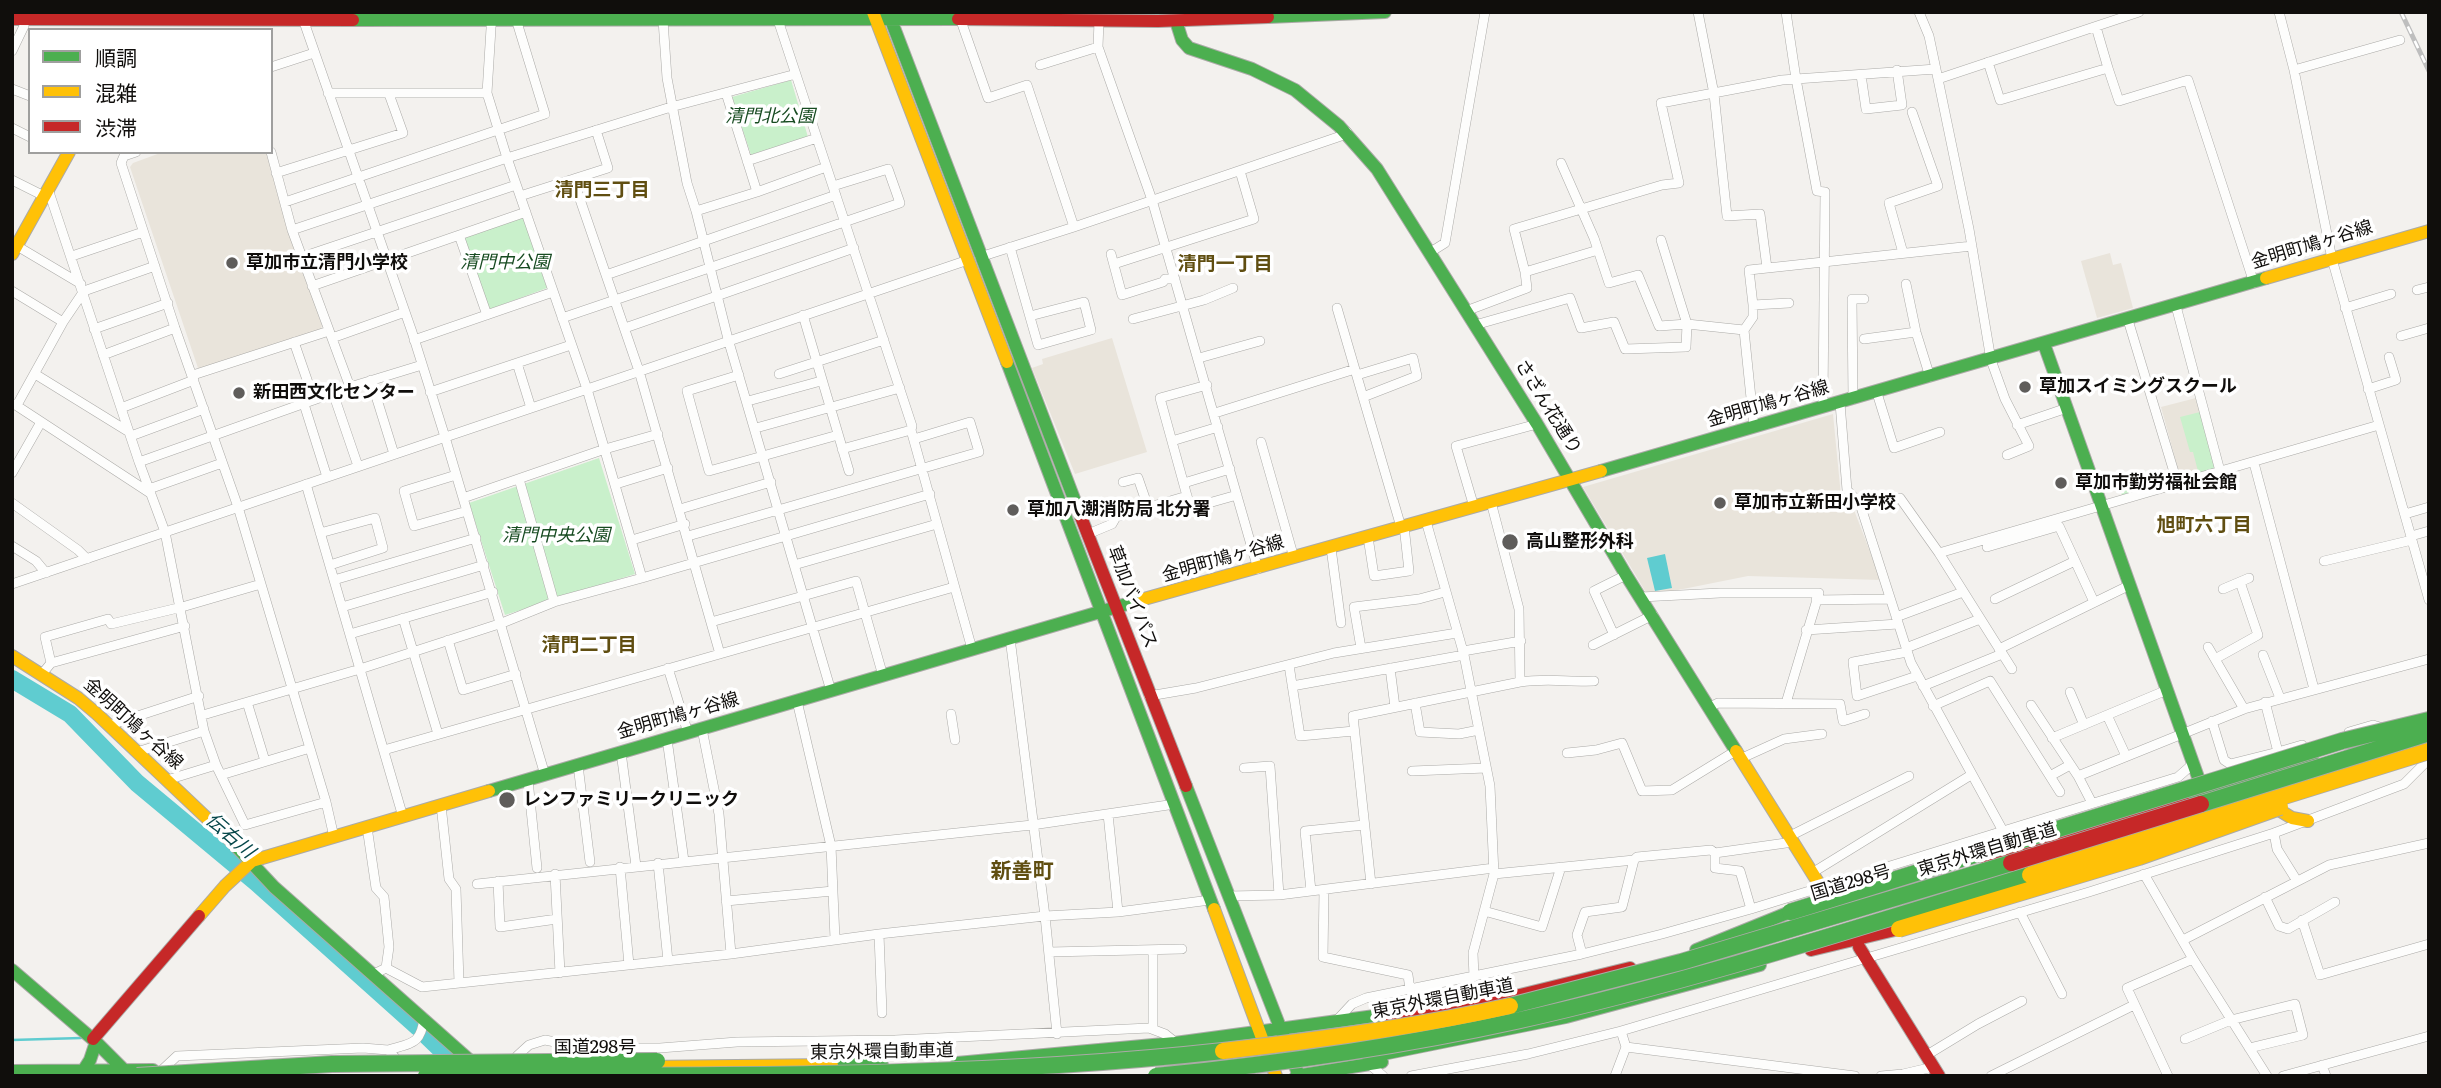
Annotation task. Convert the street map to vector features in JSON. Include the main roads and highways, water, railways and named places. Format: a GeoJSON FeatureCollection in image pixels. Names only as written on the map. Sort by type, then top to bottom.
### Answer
{"type":"FeatureCollection","features":[{"type":"Feature","properties":{"kind":"main road"},"geometry":{"type":"LineString","coordinates":[[18,19],[76,15],[141,20],[225,15],[303,19],[323,15],[366,15],[492,16],[516,19],[545,16],[778,20],[882,15],[1099,21],[1137,17],[1176,21],[1230,15],[1385,12]]}},
{"type":"Feature","properties":{"kind":"main road","name":"草加バイパス"},"geometry":{"type":"LineString","coordinates":[[882,15],[1109,610],[1175,804],[1276,1076]]}},
{"type":"Feature","properties":{"kind":"main road","name":"さざん花通り"},"geometry":{"type":"LineString","coordinates":[[1176,21],[1182,40],[1189,48],[1274,78],[1319,107],[1347,132],[1377,169],[1820,885]]}},
{"type":"Feature","properties":{"kind":"main road"},"geometry":{"type":"LineString","coordinates":[[14,250],[65,154]]}},
{"type":"Feature","properties":{"kind":"main road","name":"金明町鳩ヶ谷線"},"geometry":{"type":"LineString","coordinates":[[12,656],[46,669],[110,725],[252,861],[1010,638],[1877,393],[2429,231]]}},
{"type":"Feature","properties":{"kind":"main road","name":"草加バイパス"},"geometry":{"type":"LineString","coordinates":[[974,258],[1088,534],[1109,610],[1149,696],[1298,1076]]}},
{"type":"Feature","properties":{"kind":"main road"},"geometry":{"type":"LineString","coordinates":[[2044,344],[2215,825]]}},
{"type":"Feature","properties":{"kind":"main road"},"geometry":{"type":"LineString","coordinates":[[1696,950],[1790,912],[2342,741],[2429,720]]}},
{"type":"Feature","properties":{"kind":"main road","name":"国道298号"},"geometry":{"type":"LineString","coordinates":[[1359,1026],[1520,995],[1696,950],[2429,725]]}},
{"type":"Feature","properties":{"kind":"main road","name":"東京外環自動車道"},"geometry":{"type":"LineString","coordinates":[[426,1076],[1029,1068],[1240,1051],[1433,1022],[1557,996],[1725,949],[1975,875],[2429,733]]}},
{"type":"Feature","properties":{"kind":"main road","name":"東京外環自動車道"},"geometry":{"type":"LineString","coordinates":[[1156,1076],[1379,1048],[1497,1025],[1633,993],[1844,932],[2429,751]]}},
{"type":"Feature","properties":{"kind":"main road"},"geometry":{"type":"LineString","coordinates":[[1298,1076],[1521,1034],[1584,1019],[2429,758]]}},
{"type":"Feature","properties":{"kind":"main road"},"geometry":{"type":"LineString","coordinates":[[1811,950],[1899,929],[2225,828],[2399,760]]}},
{"type":"Feature","properties":{"kind":"main road"},"geometry":{"type":"LineString","coordinates":[[2274,807],[2292,818],[2308,821]]}},
{"type":"Feature","properties":{"kind":"main road"},"geometry":{"type":"LineString","coordinates":[[83,1071],[90,1060],[94,1040],[231,880],[252,861],[274,887],[379,971],[424,1018],[483,1072]]}},
{"type":"Feature","properties":{"kind":"main road"},"geometry":{"type":"LineString","coordinates":[[1863,953],[1933,1066]]}},
{"type":"Feature","properties":{"kind":"main road","name":"国道298号"},"geometry":{"type":"LineString","coordinates":[[12,1071],[131,1074],[162,1070],[405,1069],[483,1072],[514,1068],[951,1063],[1176,1046],[1436,1006],[1639,966]]}},
{"type":"Feature","properties":{"kind":"main road"},"geometry":{"type":"LineString","coordinates":[[12,970],[131,1074],[349,1063],[776,1059],[881,1065]]}},
{"type":"Feature","properties":{"kind":"water"},"geometry":{"type":"Polygon","coordinates":[[[1665,554],[1672,588],[1655,591],[1647,558],[1665,554]]]}},
{"type":"Feature","properties":{"kind":"waterway","name":"伝右川"},"geometry":{"type":"LineString","coordinates":[[12,679],[70,714],[137,783],[256,882],[418,1027]]}},
{"type":"Feature","properties":{"kind":"waterway","name":"伝右川"},"geometry":{"type":"LineString","coordinates":[[427,1036],[455,1063]]}},
{"type":"Feature","properties":{"kind":"waterway"},"geometry":{"type":"LineString","coordinates":[[12,1040],[81,1038]]}},
{"type":"Feature","properties":{"kind":"tunnel"},"geometry":{"type":"LineString","coordinates":[[1233,1076],[1279,1070]]}},
{"type":"Feature","properties":{"kind":"railway"},"geometry":{"type":"LineString","coordinates":[[2401,12],[2429,71]]}},
{"type":"Feature","properties":{"kind":"place","name":"草加市立清門小学校"},"geometry":{"type":"Point","coordinates":[232,263]}},
{"type":"Feature","properties":{"kind":"place","name":"草加スイミングスクール"},"geometry":{"type":"Point","coordinates":[2025,387]}},
{"type":"Feature","properties":{"kind":"place","name":"新田西文化センター"},"geometry":{"type":"Point","coordinates":[239,393]}},
{"type":"Feature","properties":{"kind":"place","name":"草加市勤労福祉会館"},"geometry":{"type":"Point","coordinates":[2061,483]}},
{"type":"Feature","properties":{"kind":"place","name":"草加市立新田小学校"},"geometry":{"type":"Point","coordinates":[1720,503]}},
{"type":"Feature","properties":{"kind":"place","name":"草加八潮消防局 北分署"},"geometry":{"type":"Point","coordinates":[1013,510]}},
{"type":"Feature","properties":{"kind":"place","name":"高山整形外科"},"geometry":{"type":"Point","coordinates":[1510,542]}},
{"type":"Feature","properties":{"kind":"place","name":"レンファミリークリニック"},"geometry":{"type":"Point","coordinates":[507,800]}},
{"type":"Feature","properties":{"kind":"district","name":"清門三丁目"},"geometry":{"type":"Point","coordinates":[602,190]}},
{"type":"Feature","properties":{"kind":"district","name":"清門一丁目"},"geometry":{"type":"Point","coordinates":[1225,264]}},
{"type":"Feature","properties":{"kind":"district","name":"旭町六丁目"},"geometry":{"type":"Point","coordinates":[2204,525]}},
{"type":"Feature","properties":{"kind":"district","name":"清門二丁目"},"geometry":{"type":"Point","coordinates":[589,645]}},
{"type":"Feature","properties":{"kind":"district","name":"新善町"},"geometry":{"type":"Point","coordinates":[1022,872]}},
{"type":"Feature","properties":{"kind":"park label","name":"清門北公園"},"geometry":{"type":"Point","coordinates":[770,117]}},
{"type":"Feature","properties":{"kind":"park label","name":"清門中公園"},"geometry":{"type":"Point","coordinates":[505,263]}},
{"type":"Feature","properties":{"kind":"park label","name":"清門中央公園"},"geometry":{"type":"Point","coordinates":[556,536]}}]}
